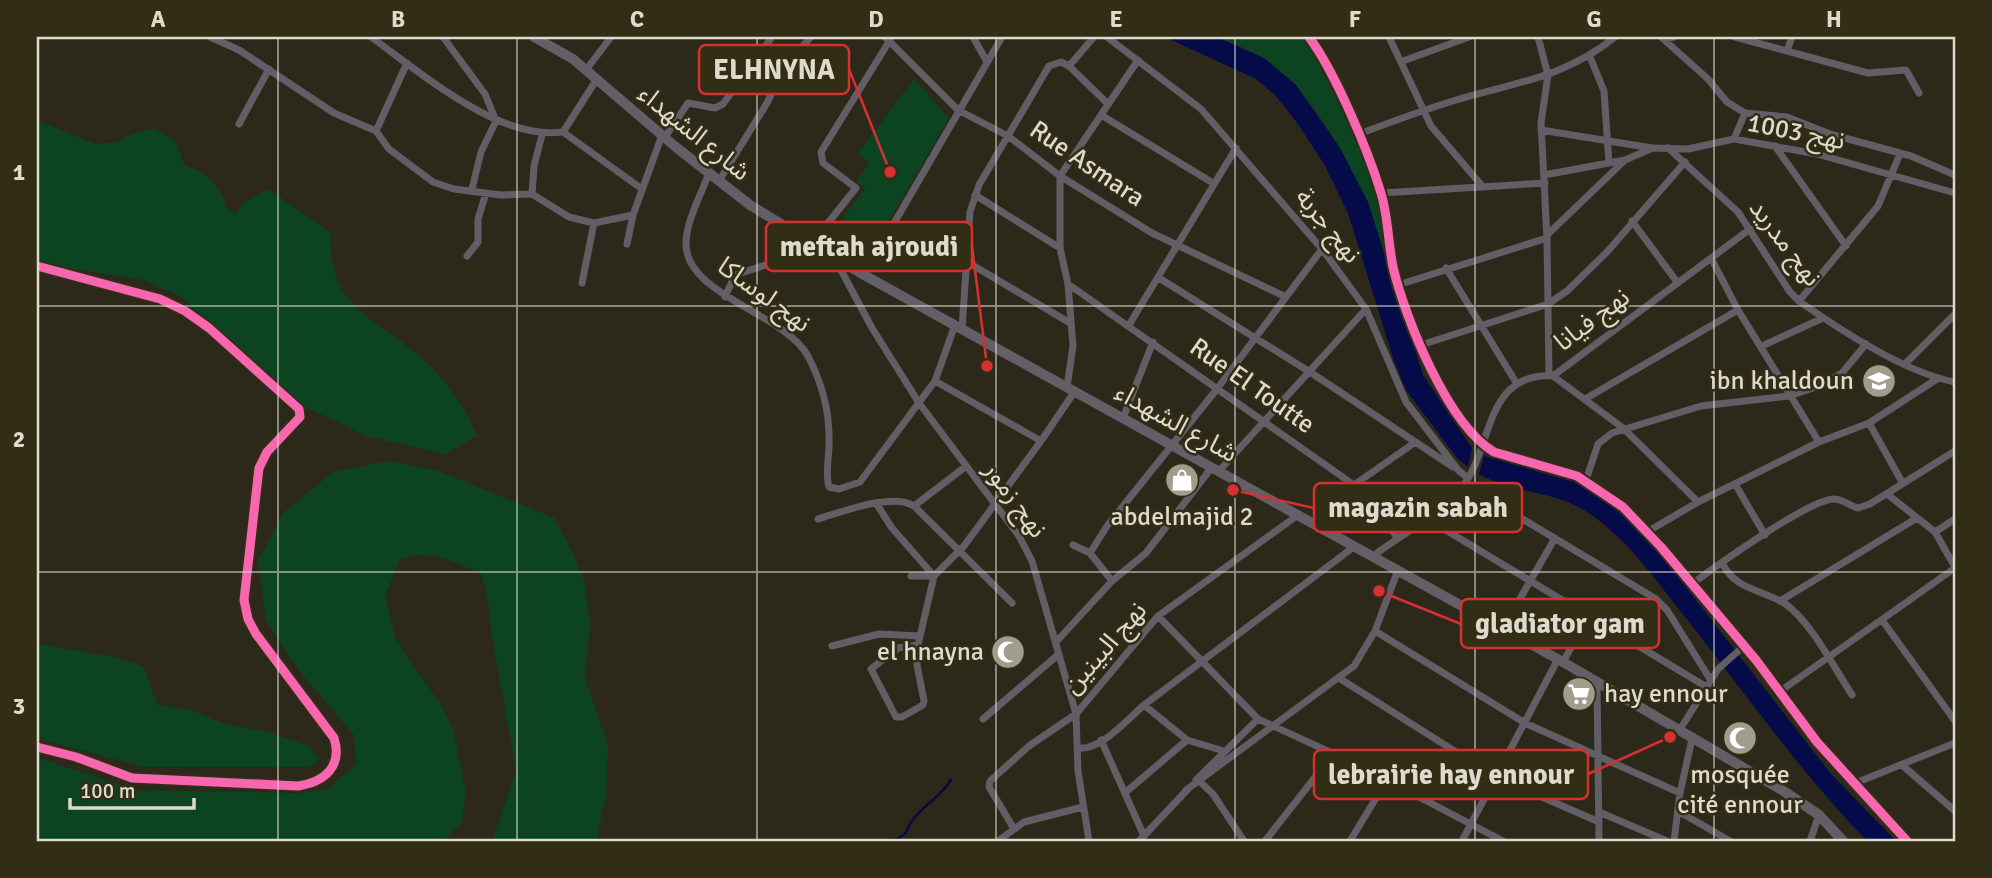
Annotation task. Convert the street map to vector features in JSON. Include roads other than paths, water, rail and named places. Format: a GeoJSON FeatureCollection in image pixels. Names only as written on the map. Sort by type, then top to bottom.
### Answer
{"type":"FeatureCollection","features":[{"type":"Feature","properties":{"kind":"main road","name":"شارع الشهداء"},"geometry":{"type":"LineString","coordinates":[[534,37],[545,40],[586,70],[719,181],[864,275],[1561,660],[1692,739],[1763,778],[1819,816],[1843,841]]}},
{"type":"Feature","properties":{"kind":"street"},"geometry":{"type":"LineString","coordinates":[[210,37],[269,69],[334,113],[376,131],[389,149],[433,182],[454,189],[472,189],[486,193],[532,194],[569,217],[594,223],[633,215]]}},
{"type":"Feature","properties":{"kind":"street"},"geometry":{"type":"LineString","coordinates":[[371,37],[496,121],[542,135],[563,132],[642,189]]}},
{"type":"Feature","properties":{"kind":"street"},"geometry":{"type":"LineString","coordinates":[[443,37],[485,94],[496,121],[481,152],[472,189]]}},
{"type":"Feature","properties":{"kind":"street"},"geometry":{"type":"LineString","coordinates":[[586,70],[611,37]]}},
{"type":"Feature","properties":{"kind":"street"},"geometry":{"type":"LineString","coordinates":[[627,244],[633,215],[663,136],[688,103],[715,108],[723,104],[772,37]]}},
{"type":"Feature","properties":{"kind":"street"},"geometry":{"type":"LineString","coordinates":[[719,181],[757,121],[787,63],[809,37]]}},
{"type":"Feature","properties":{"kind":"street"},"geometry":{"type":"LineString","coordinates":[[973,37],[987,62]]}},
{"type":"Feature","properties":{"kind":"street"},"geometry":{"type":"LineString","coordinates":[[864,275],[1002,37]]}},
{"type":"Feature","properties":{"kind":"street"},"geometry":{"type":"LineString","coordinates":[[1094,37],[1069,66],[1108,104]]}},
{"type":"Feature","properties":{"kind":"street","name":"نهج جربة"},"geometry":{"type":"LineString","coordinates":[[1107,37],[1201,109],[1322,249],[1366,309],[1406,402],[1466,481],[1657,599],[1667,610],[1710,679]]}},
{"type":"Feature","properties":{"kind":"street"},"geometry":{"type":"LineString","coordinates":[[1309,37],[1359,134],[1381,193],[1398,285],[1435,380],[1480,448],[1586,480],[1623,507],[1692,584],[1853,784],[1907,841]]}},
{"type":"Feature","properties":{"kind":"street"},"geometry":{"type":"LineString","coordinates":[[1389,37],[1403,61],[1431,126],[1483,187]]}},
{"type":"Feature","properties":{"kind":"street"},"geometry":{"type":"LineString","coordinates":[[1403,61],[1469,37]]}},
{"type":"Feature","properties":{"kind":"street"},"geometry":{"type":"LineString","coordinates":[[1538,37],[1548,75],[1541,130],[1551,376],[1623,428],[1698,502]]}},
{"type":"Feature","properties":{"kind":"street"},"geometry":{"type":"LineString","coordinates":[[1359,134],[1424,110],[1548,75],[1590,57],[1615,37]]}},
{"type":"Feature","properties":{"kind":"street"},"geometry":{"type":"LineString","coordinates":[[1663,38],[1674,37]]}},
{"type":"Feature","properties":{"kind":"street"},"geometry":{"type":"LineString","coordinates":[[1735,37],[1868,73],[1906,70],[1919,93]]}},
{"type":"Feature","properties":{"kind":"street"},"geometry":{"type":"LineString","coordinates":[[1787,51],[1792,37]]}},
{"type":"Feature","properties":{"kind":"street"},"geometry":{"type":"LineString","coordinates":[[725,297],[735,275],[816,245],[856,188],[823,163],[821,152],[888,38]]}},
{"type":"Feature","properties":{"kind":"street","name":"Rue Asmara"},"geometry":{"type":"LineString","coordinates":[[888,38],[958,110],[1008,136],[1060,176],[1176,244],[1286,297]]}},
{"type":"Feature","properties":{"kind":"street"},"geometry":{"type":"LineString","coordinates":[[1663,38],[1708,79],[1727,102],[1745,113],[1787,117],[1858,143],[1900,153],[1955,175]]}},
{"type":"Feature","properties":{"kind":"street"},"geometry":{"type":"LineString","coordinates":[[1590,57],[1604,91],[1609,163]]}},
{"type":"Feature","properties":{"kind":"street"},"geometry":{"type":"LineString","coordinates":[[919,640],[898,648],[871,669],[896,717],[902,717],[923,705],[917,664],[919,640],[934,576],[959,552],[1041,441],[1071,389],[1068,284],[1060,248],[1060,176],[1138,60]]}},
{"type":"Feature","properties":{"kind":"street","name":"نهج لوساكا"},"geometry":{"type":"LineString","coordinates":[[709,173],[690,222],[686,249],[697,271],[725,297],[783,329],[806,353],[828,416],[827,480],[832,488],[860,482],[935,381],[958,327],[968,263],[970,212],[975,195],[1049,65],[1061,62],[1069,66]]}},
{"type":"Feature","properties":{"kind":"street"},"geometry":{"type":"LineString","coordinates":[[376,131],[407,63]]}},
{"type":"Feature","properties":{"kind":"street"},"geometry":{"type":"LineString","coordinates":[[239,124],[269,69]]}},
{"type":"Feature","properties":{"kind":"street"},"geometry":{"type":"LineString","coordinates":[[563,132],[597,79]]}},
{"type":"Feature","properties":{"kind":"street"},"geometry":{"type":"LineString","coordinates":[[1734,139],[1745,113]]}},
{"type":"Feature","properties":{"kind":"street"},"geometry":{"type":"LineString","coordinates":[[1101,115],[1213,183]]}},
{"type":"Feature","properties":{"kind":"street"},"geometry":{"type":"LineString","coordinates":[[1541,130],[1653,148]]}},
{"type":"Feature","properties":{"kind":"street"},"geometry":{"type":"LineString","coordinates":[[532,194],[534,166],[542,135]]}},
{"type":"Feature","properties":{"kind":"street","name":"نهج 1003"},"geometry":{"type":"LineString","coordinates":[[1381,193],[1483,187],[1545,179],[1625,160],[1653,148],[1688,149],[1734,139],[1817,154],[1955,193]]}},
{"type":"Feature","properties":{"kind":"street"},"geometry":{"type":"LineString","coordinates":[[1774,146],[1846,246]]}},
{"type":"Feature","properties":{"kind":"street"},"geometry":{"type":"LineString","coordinates":[[1129,325],[1236,148]]}},
{"type":"Feature","properties":{"kind":"street","name":"نهج مدريد"},"geometry":{"type":"LineString","coordinates":[[1667,148],[1738,212],[1798,301],[1866,344],[1937,379],[1955,382]]}},
{"type":"Feature","properties":{"kind":"street"},"geometry":{"type":"LineString","coordinates":[[1798,301],[1878,206],[1900,153]]}},
{"type":"Feature","properties":{"kind":"street"},"geometry":{"type":"LineString","coordinates":[[1398,285],[1547,236],[1625,160]]}},
{"type":"Feature","properties":{"kind":"street"},"geometry":{"type":"LineString","coordinates":[[1422,345],[1548,304],[1567,291],[1685,162]]}},
{"type":"Feature","properties":{"kind":"street"},"geometry":{"type":"LineString","coordinates":[[467,256],[478,242],[478,219],[486,193]]}},
{"type":"Feature","properties":{"kind":"street"},"geometry":{"type":"LineString","coordinates":[[975,195],[1060,248]]}},
{"type":"Feature","properties":{"kind":"street"},"geometry":{"type":"LineString","coordinates":[[1632,221],[1677,282]]}},
{"type":"Feature","properties":{"kind":"street"},"geometry":{"type":"LineString","coordinates":[[582,283],[594,223]]}},
{"type":"Feature","properties":{"kind":"street","name":"نهج فيانا"},"geometry":{"type":"LineString","coordinates":[[1517,384],[1551,376],[1750,229]]}},
{"type":"Feature","properties":{"kind":"street"},"geometry":{"type":"LineString","coordinates":[[1090,554],[1171,443],[1217,389],[1322,249]]}},
{"type":"Feature","properties":{"kind":"street","name":"نهج زمور"},"geometry":{"type":"LineString","coordinates":[[834,256],[872,328],[919,402],[965,467],[1020,536],[1032,561],[1076,714],[1083,807],[1089,841]]}},
{"type":"Feature","properties":{"kind":"street"},"geometry":{"type":"LineString","coordinates":[[1711,258],[1738,310],[1819,442]]}},
{"type":"Feature","properties":{"kind":"street"},"geometry":{"type":"LineString","coordinates":[[968,263],[1070,323]]}},
{"type":"Feature","properties":{"kind":"street"},"geometry":{"type":"LineString","coordinates":[[37,266],[160,299],[185,311],[209,328],[299,409],[300,417],[267,452],[259,468],[244,600],[256,634],[334,738],[336,751],[335,762],[323,778],[298,786],[141,780],[117,774],[76,757],[37,747]]}},
{"type":"Feature","properties":{"kind":"street"},"geometry":{"type":"LineString","coordinates":[[1373,556],[1397,538],[1429,520],[1466,481],[1500,399],[1517,384],[1484,325],[1446,268]]}},
{"type":"Feature","properties":{"kind":"street"},"geometry":{"type":"LineString","coordinates":[[1159,278],[1310,372],[1458,470]]}},
{"type":"Feature","properties":{"kind":"street","name":"Rue El Toutte"},"geometry":{"type":"LineString","coordinates":[[1068,284],[1354,485],[1380,511],[1397,538]]}},
{"type":"Feature","properties":{"kind":"street"},"geometry":{"type":"LineString","coordinates":[[1056,642],[1112,581],[1146,553],[1215,469],[1310,372],[1366,309]]}},
{"type":"Feature","properties":{"kind":"street"},"geometry":{"type":"LineString","coordinates":[[1585,399],[1738,310]]}},
{"type":"Feature","properties":{"kind":"street"},"geometry":{"type":"LineString","coordinates":[[1906,363],[1955,314]]}},
{"type":"Feature","properties":{"kind":"street"},"geometry":{"type":"LineString","coordinates":[[1762,346],[1823,318]]}},
{"type":"Feature","properties":{"kind":"street"},"geometry":{"type":"LineString","coordinates":[[1123,418],[1153,342]]}},
{"type":"Feature","properties":{"kind":"street"},"geometry":{"type":"LineString","coordinates":[[1586,480],[1598,444],[1623,428],[1701,406],[1790,396],[1842,373],[1866,344]]}},
{"type":"Feature","properties":{"kind":"street"},"geometry":{"type":"LineString","coordinates":[[1647,532],[1698,502],[1819,442],[1869,423],[1937,379]]}},
{"type":"Feature","properties":{"kind":"street"},"geometry":{"type":"LineString","coordinates":[[935,381],[1041,441]]}},
{"type":"Feature","properties":{"kind":"street"},"geometry":{"type":"LineString","coordinates":[[1869,423],[1902,482]]}},
{"type":"Feature","properties":{"kind":"street"},"geometry":{"type":"LineString","coordinates":[[1354,485],[1414,443]]}},
{"type":"Feature","properties":{"kind":"street"},"geometry":{"type":"LineString","coordinates":[[1692,584],[1765,535],[1830,499],[1839,498],[1858,508],[1887,494],[1902,482],[1955,451]]}},
{"type":"Feature","properties":{"kind":"street"},"geometry":{"type":"LineString","coordinates":[[914,506],[965,467]]}},
{"type":"Feature","properties":{"kind":"street"},"geometry":{"type":"LineString","coordinates":[[1735,484],[1765,535]]}},
{"type":"Feature","properties":{"kind":"street"},"geometry":{"type":"LineString","coordinates":[[1779,692],[1955,568],[1935,532],[1887,494]]}},
{"type":"Feature","properties":{"kind":"street"},"geometry":{"type":"LineString","coordinates":[[818,519],[876,503],[905,502],[914,506],[1012,603]]}},
{"type":"Feature","properties":{"kind":"street"},"geometry":{"type":"LineString","coordinates":[[876,503],[892,528],[934,576]]}},
{"type":"Feature","properties":{"kind":"street","name":"نهج البينين"},"geometry":{"type":"LineString","coordinates":[[1013,827],[989,788],[990,781],[1029,746],[1076,714],[1158,616],[1298,515]]}},
{"type":"Feature","properties":{"kind":"street"},"geometry":{"type":"LineString","coordinates":[[1780,601],[1917,518]]}},
{"type":"Feature","properties":{"kind":"street"},"geometry":{"type":"LineString","coordinates":[[1935,532],[1955,519]]}},
{"type":"Feature","properties":{"kind":"street"},"geometry":{"type":"LineString","coordinates":[[1429,520],[1705,686]]}},
{"type":"Feature","properties":{"kind":"street"},"geometry":{"type":"LineString","coordinates":[[1503,628],[1556,538]]}},
{"type":"Feature","properties":{"kind":"street"},"geometry":{"type":"LineString","coordinates":[[1073,545],[1090,554],[1112,581]]}},
{"type":"Feature","properties":{"kind":"street"},"geometry":{"type":"LineString","coordinates":[[1078,748],[1083,749],[1101,740],[1356,546]]}},
{"type":"Feature","properties":{"kind":"street"},"geometry":{"type":"LineString","coordinates":[[1722,562],[1731,578],[1751,590],[1780,601],[1799,616],[1852,695]]}},
{"type":"Feature","properties":{"kind":"street"},"geometry":{"type":"LineString","coordinates":[[1101,740],[1126,792],[1141,839],[1198,780],[1339,678],[1361,658],[1375,631],[1398,570]]}},
{"type":"Feature","properties":{"kind":"street"},"geometry":{"type":"LineString","coordinates":[[911,576],[934,576]]}},
{"type":"Feature","properties":{"kind":"street"},"geometry":{"type":"LineString","coordinates":[[1158,616],[1258,719],[1334,753],[1503,841]]}},
{"type":"Feature","properties":{"kind":"street"},"geometry":{"type":"LineString","coordinates":[[1462,841],[1494,776],[1588,617]]}},
{"type":"Feature","properties":{"kind":"street"},"geometry":{"type":"LineString","coordinates":[[1882,620],[1955,721]]}},
{"type":"Feature","properties":{"kind":"street"},"geometry":{"type":"LineString","coordinates":[[1375,631],[1525,723],[1680,793]]}},
{"type":"Feature","properties":{"kind":"street"},"geometry":{"type":"LineString","coordinates":[[832,646],[879,634],[919,640]]}},
{"type":"Feature","properties":{"kind":"street"},"geometry":{"type":"LineString","coordinates":[[1679,731],[1718,668],[1742,647]]}},
{"type":"Feature","properties":{"kind":"street"},"geometry":{"type":"LineString","coordinates":[[983,719],[1059,654]]}},
{"type":"Feature","properties":{"kind":"street"},"geometry":{"type":"LineString","coordinates":[[1339,678],[1494,776],[1599,822]]}},
{"type":"Feature","properties":{"kind":"street"},"geometry":{"type":"LineString","coordinates":[[1597,683],[1599,841]]}},
{"type":"Feature","properties":{"kind":"street"},"geometry":{"type":"LineString","coordinates":[[1144,705],[1187,740],[1224,751]]}},
{"type":"Feature","properties":{"kind":"street"},"geometry":{"type":"LineString","coordinates":[[1198,780],[1258,719]]}},
{"type":"Feature","properties":{"kind":"street"},"geometry":{"type":"LineString","coordinates":[[1674,841],[1680,793],[1692,739]]}},
{"type":"Feature","properties":{"kind":"street"},"geometry":{"type":"LineString","coordinates":[[1126,792],[1187,740]]}},
{"type":"Feature","properties":{"kind":"street"},"geometry":{"type":"LineString","coordinates":[[1853,784],[1955,743]]}},
{"type":"Feature","properties":{"kind":"street"},"geometry":{"type":"LineString","coordinates":[[1265,841],[1334,753]]}},
{"type":"Feature","properties":{"kind":"street"},"geometry":{"type":"LineString","coordinates":[[1902,765],[1955,811]]}},
{"type":"Feature","properties":{"kind":"street"},"geometry":{"type":"LineString","coordinates":[[1198,780],[1213,794],[1244,841]]}},
{"type":"Feature","properties":{"kind":"street"},"geometry":{"type":"LineString","coordinates":[[1350,841],[1387,780]]}},
{"type":"Feature","properties":{"kind":"street"},"geometry":{"type":"LineString","coordinates":[[998,841],[1013,827],[1083,807]]}},
{"type":"Feature","properties":{"kind":"street"},"geometry":{"type":"LineString","coordinates":[[1678,811],[1730,841]]}},
{"type":"Feature","properties":{"kind":"street"},"geometry":{"type":"LineString","coordinates":[[1599,812],[1667,841]]}},
{"type":"Feature","properties":{"kind":"street"},"geometry":{"type":"LineString","coordinates":[[1810,841],[1819,816]]}},
{"type":"Feature","properties":{"kind":"waterway"},"geometry":{"type":"LineString","coordinates":[[879,841],[897,839],[906,833],[920,811],[940,794],[951,780]]}},
{"type":"Feature","properties":{"kind":"place","name":"ELHNYNA"},"geometry":{"type":"Point","coordinates":[890,172]}},
{"type":"Feature","properties":{"kind":"place","name":"meftah ajroudi"},"geometry":{"type":"Point","coordinates":[987,366]}},
{"type":"Feature","properties":{"kind":"place","name":"ibn khaldoun"},"geometry":{"type":"Point","coordinates":[1879,381]}},
{"type":"Feature","properties":{"kind":"place","name":"abdelmajid 2"},"geometry":{"type":"Point","coordinates":[1182,480]}},
{"type":"Feature","properties":{"kind":"place","name":"magazin sabah"},"geometry":{"type":"Point","coordinates":[1233,490]}},
{"type":"Feature","properties":{"kind":"place","name":"gladiator gam"},"geometry":{"type":"Point","coordinates":[1379,591]}},
{"type":"Feature","properties":{"kind":"place","name":"el hnayna"},"geometry":{"type":"Point","coordinates":[1008,652]}},
{"type":"Feature","properties":{"kind":"place","name":"hay ennour"},"geometry":{"type":"Point","coordinates":[1579,694]}},
{"type":"Feature","properties":{"kind":"place","name":"lebrairie hay ennour"},"geometry":{"type":"Point","coordinates":[1670,737]}},
{"type":"Feature","properties":{"kind":"place","name":"mosquée cité ennour"},"geometry":{"type":"Point","coordinates":[1740,738]}}]}
